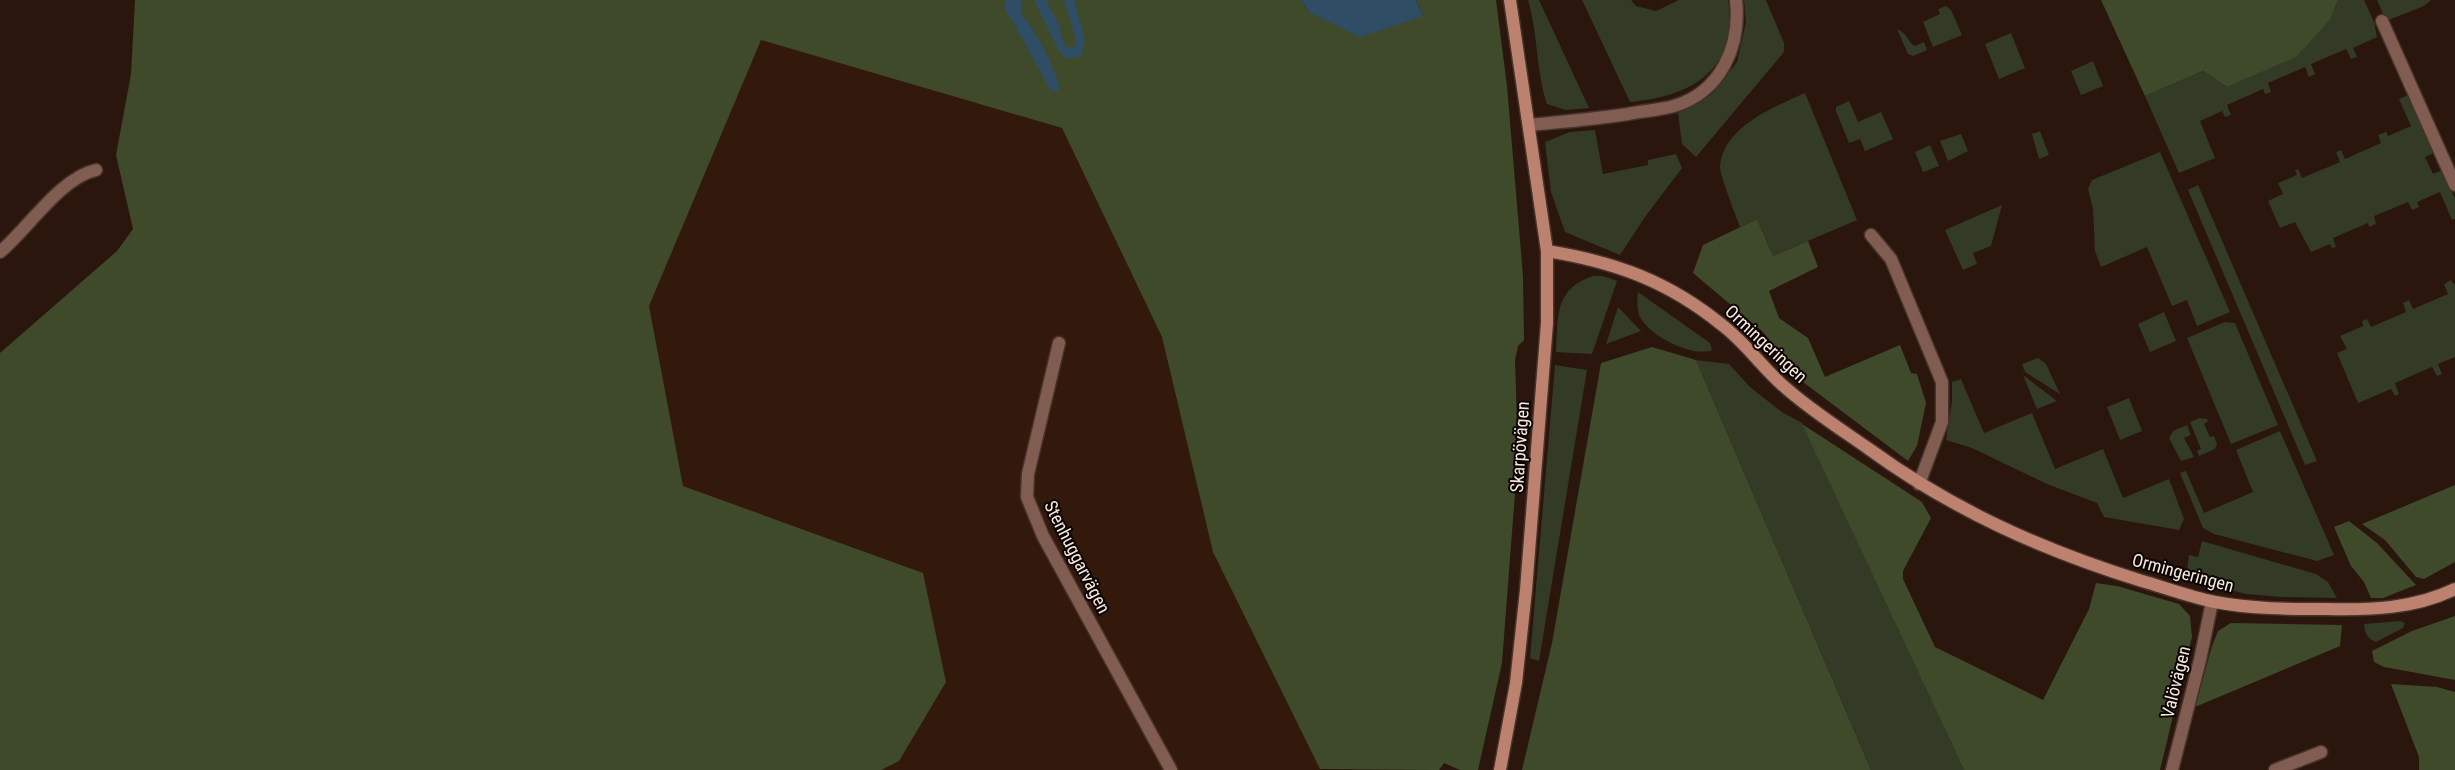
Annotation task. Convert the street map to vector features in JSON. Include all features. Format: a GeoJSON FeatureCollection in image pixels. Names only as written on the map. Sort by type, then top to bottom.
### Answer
{"type":"FeatureCollection","features":[{"type":"Feature","properties":{"kind":"street","name":"Skarpövägen"},"geometry":{"type":"LineString","coordinates":[[1500,770],[1516,683],[1527,581],[1547,323],[1547,251],[1510,0]]}},
{"type":"Feature","properties":{"kind":"street"},"geometry":{"type":"LineString","coordinates":[[1529,125],[1622,115],[1674,106],[1692,98],[1716,78],[1731,56],[1739,21],[1736,0]]}},
{"type":"Feature","properties":{"kind":"street"},"geometry":{"type":"LineString","coordinates":[[2382,21],[2455,185]]}},
{"type":"Feature","properties":{"kind":"street"},"geometry":{"type":"LineString","coordinates":[[0,252],[65,188],[83,174],[96,170]]}},
{"type":"Feature","properties":{"kind":"street"},"geometry":{"type":"LineString","coordinates":[[1871,235],[1891,259],[1942,382],[1942,422],[1919,484]]}},
{"type":"Feature","properties":{"kind":"street","name":"Ormingeringen"},"geometry":{"type":"LineString","coordinates":[[1547,251],[1613,265],[1642,275],[1669,288],[1723,325],[1786,389],[1919,484],[1963,510],[2057,553],[2212,602],[2264,609],[2362,609],[2408,605],[2429,600],[2455,589]]}},
{"type":"Feature","properties":{"kind":"street","name":"Stenhuggarvägen"},"geometry":{"type":"LineString","coordinates":[[1059,343],[1028,474],[1027,497],[1043,536],[1171,770]]}},
{"type":"Feature","properties":{"kind":"street","name":"Valövägen"},"geometry":{"type":"LineString","coordinates":[[2172,770],[2200,660],[2212,602]]}},
{"type":"Feature","properties":{"kind":"street"},"geometry":{"type":"LineString","coordinates":[[2275,770],[2321,752]]}},
{"type":"Feature","properties":{"kind":"shaded area"},"geometry":{"type":"Polygon","coordinates":[[[761,40],[1062,128],[1162,337],[1213,552],[1322,770],[881,770],[899,761],[709,496],[683,486],[649,306],[761,40]]]}},
{"type":"Feature","properties":{"kind":"green space"},"geometry":{"type":"Polygon","coordinates":[[[135,0],[1301,0],[1309,12],[1423,16],[1416,0],[1496,0],[1507,86],[1523,276],[1524,340],[1518,346],[1515,360],[1518,454],[1502,663],[1478,770],[1460,770],[1444,763],[1439,770],[1320,769],[1213,552],[1162,337],[1062,128],[761,40],[649,306],[683,486],[923,573],[946,682],[899,761],[881,770],[0,770],[0,353],[117,251],[133,229],[116,155],[131,74],[135,0]]]}},
{"type":"Feature","properties":{"kind":"green space"},"geometry":{"type":"Polygon","coordinates":[[[1528,0],[1539,0],[1589,108],[1566,110],[1547,104],[1543,91],[1534,26],[1528,0]]]}},
{"type":"Feature","properties":{"kind":"green space"},"geometry":{"type":"Polygon","coordinates":[[[1582,0],[1631,0],[1636,6],[1656,11],[1679,0],[1728,0],[1729,25],[1726,45],[1718,62],[1706,75],[1691,86],[1673,94],[1630,102],[1582,0]]]}},
{"type":"Feature","properties":{"kind":"green space"},"geometry":{"type":"Polygon","coordinates":[[[1744,0],[1766,0],[1784,43],[1784,52],[1696,157],[1682,144],[1678,113],[1712,94],[1737,62],[1746,22],[1744,0]]]}},
{"type":"Feature","properties":{"kind":"green space"},"geometry":{"type":"Polygon","coordinates":[[[2101,0],[2338,0],[2330,20],[2296,57],[2227,87],[2203,71],[2145,96],[2101,0]]]}},
{"type":"Feature","properties":{"kind":"green space"},"geometry":{"type":"Polygon","coordinates":[[[2338,0],[2364,0],[2374,22],[2377,37],[2353,48],[2357,57],[2351,59],[2346,49],[2311,64],[2315,74],[2309,77],[2305,67],[2268,83],[2271,92],[2265,94],[2263,89],[2227,105],[2231,115],[2225,117],[2222,111],[2200,121],[2215,158],[2179,173],[2145,96],[2203,71],[2227,87],[2295,57],[2330,20],[2338,0]]]}},
{"type":"Feature","properties":{"kind":"green space"},"geometry":{"type":"Polygon","coordinates":[[[2377,0],[2431,0],[2424,6],[2386,21],[2377,0]]]}},
{"type":"Feature","properties":{"kind":"green space"},"geometry":{"type":"Polygon","coordinates":[[[1946,6],[1951,10],[1962,35],[1933,47],[1923,22],[1940,14],[1938,9],[1946,6]]]}},
{"type":"Feature","properties":{"kind":"green space"},"geometry":{"type":"Polygon","coordinates":[[[1897,29],[1915,46],[1924,42],[1927,50],[1913,56],[1908,54],[1897,29]]]}},
{"type":"Feature","properties":{"kind":"green space"},"geometry":{"type":"Polygon","coordinates":[[[2011,33],[2025,68],[1999,79],[1985,44],[2011,33]]]}},
{"type":"Feature","properties":{"kind":"green space"},"geometry":{"type":"Polygon","coordinates":[[[2093,61],[2103,86],[2081,95],[2071,71],[2093,61]]]}},
{"type":"Feature","properties":{"kind":"green space"},"geometry":{"type":"Polygon","coordinates":[[[1805,93],[1857,220],[1773,256],[1757,219],[1740,227],[1725,186],[1720,165],[1724,151],[1731,139],[1741,129],[1766,112],[1805,93]]]}},
{"type":"Feature","properties":{"kind":"green space"},"geometry":{"type":"Polygon","coordinates":[[[2410,94],[2436,152],[2425,157],[2433,174],[2443,170],[2455,199],[2455,219],[2452,220],[2440,192],[2417,202],[2419,207],[2412,210],[2408,202],[2374,216],[2376,224],[2369,227],[2368,223],[2333,238],[2336,247],[2332,248],[2330,244],[2311,252],[2295,222],[2280,228],[2268,201],[2283,194],[2278,183],[2297,175],[2295,170],[2298,169],[2302,178],[2340,162],[2336,152],[2341,150],[2345,159],[2381,143],[2378,135],[2386,132],[2388,136],[2411,126],[2399,99],[2410,94]]]}},
{"type":"Feature","properties":{"kind":"green space"},"geometry":{"type":"Polygon","coordinates":[[[1849,101],[1858,122],[1881,112],[1893,139],[1865,151],[1860,139],[1849,143],[1836,107],[1849,101]]]}},
{"type":"Feature","properties":{"kind":"green space"},"geometry":{"type":"Polygon","coordinates":[[[1595,130],[1603,174],[1648,165],[1648,160],[1676,154],[1682,168],[1645,217],[1620,255],[1565,232],[1551,192],[1545,142],[1570,132],[1595,130]]]}},
{"type":"Feature","properties":{"kind":"green space"},"geometry":{"type":"Polygon","coordinates":[[[2040,131],[2049,155],[2039,159],[2032,134],[2040,131]]]}},
{"type":"Feature","properties":{"kind":"green space"},"geometry":{"type":"Polygon","coordinates":[[[1961,134],[1968,151],[1948,161],[1940,141],[1961,134]]]}},
{"type":"Feature","properties":{"kind":"green space"},"geometry":{"type":"Polygon","coordinates":[[[1930,145],[1939,166],[1923,172],[1915,152],[1930,145]]]}},
{"type":"Feature","properties":{"kind":"green space"},"geometry":{"type":"Polygon","coordinates":[[[2160,152],[2230,312],[2197,326],[2187,300],[2172,306],[2147,247],[2101,267],[2095,251],[2093,209],[2088,189],[2092,180],[2160,152]]]}},
{"type":"Feature","properties":{"kind":"green space"},"geometry":{"type":"Polygon","coordinates":[[[2198,185],[2317,461],[2305,465],[2188,190],[2198,185]]]}},
{"type":"Feature","properties":{"kind":"green space"},"geometry":{"type":"Polygon","coordinates":[[[2002,205],[1991,246],[1973,253],[1977,264],[1963,270],[1945,230],[2002,205]]]}},
{"type":"Feature","properties":{"kind":"green space"},"geometry":{"type":"Polygon","coordinates":[[[1757,219],[1773,256],[1808,241],[1818,267],[1769,291],[1779,318],[1808,338],[1825,377],[1900,345],[1911,373],[1917,374],[1926,403],[1917,446],[1908,461],[1803,382],[1763,332],[1693,273],[1703,245],[1757,219]]]}},
{"type":"Feature","properties":{"kind":"green space"},"geometry":{"type":"Polygon","coordinates":[[[1593,276],[1603,276],[1617,281],[1592,354],[1556,352],[1558,316],[1565,297],[1571,288],[1593,276]]]}},
{"type":"Feature","properties":{"kind":"green space"},"geometry":{"type":"Polygon","coordinates":[[[2451,280],[2455,285],[2455,357],[2438,364],[2442,374],[2437,376],[2432,367],[2395,383],[2399,394],[2395,396],[2391,389],[2358,403],[2337,353],[2347,349],[2340,336],[2363,326],[2362,321],[2367,319],[2371,327],[2406,312],[2403,303],[2409,300],[2413,309],[2448,294],[2444,284],[2451,280]]]}},
{"type":"Feature","properties":{"kind":"green space"},"geometry":{"type":"Polygon","coordinates":[[[1638,292],[1710,343],[1712,350],[1703,352],[1682,348],[1660,337],[1651,330],[1639,315],[1638,292]]]}},
{"type":"Feature","properties":{"kind":"green space"},"geometry":{"type":"Polygon","coordinates":[[[1618,307],[1641,331],[1606,344],[1618,307]]]}},
{"type":"Feature","properties":{"kind":"green space"},"geometry":{"type":"Polygon","coordinates":[[[2164,312],[2176,341],[2150,352],[2138,324],[2164,312]]]}},
{"type":"Feature","properties":{"kind":"green space"},"geometry":{"type":"Polygon","coordinates":[[[2225,322],[2235,323],[2278,425],[2231,444],[2187,338],[2225,322]]]}},
{"type":"Feature","properties":{"kind":"green space"},"geometry":{"type":"Polygon","coordinates":[[[1652,347],[1696,360],[1871,770],[1522,770],[1552,643],[1601,363],[1652,347]]]}},
{"type":"Feature","properties":{"kind":"green space"},"geometry":{"type":"Polygon","coordinates":[[[2038,358],[2046,364],[2060,394],[2025,372],[2022,364],[2038,358]]]}},
{"type":"Feature","properties":{"kind":"green space"},"geometry":{"type":"Polygon","coordinates":[[[1696,360],[1729,364],[1750,387],[1782,412],[1802,423],[1964,770],[1871,770],[1696,360]]]}},
{"type":"Feature","properties":{"kind":"green space"},"geometry":{"type":"Polygon","coordinates":[[[1555,365],[1587,370],[1539,661],[1530,658],[1555,365]]]}},
{"type":"Feature","properties":{"kind":"green space"},"geometry":{"type":"Polygon","coordinates":[[[2023,375],[2057,401],[2037,409],[2023,375]]]}},
{"type":"Feature","properties":{"kind":"green space"},"geometry":{"type":"Polygon","coordinates":[[[1961,379],[1984,433],[2032,413],[2055,469],[2103,449],[2123,498],[2169,479],[2184,519],[2179,530],[2104,517],[2097,503],[2047,484],[1972,448],[1946,440],[1952,401],[1952,382],[1961,379]]]}},
{"type":"Feature","properties":{"kind":"green space"},"geometry":{"type":"Polygon","coordinates":[[[2129,398],[2142,431],[2120,440],[2107,407],[2129,398]]]}},
{"type":"Feature","properties":{"kind":"green space"},"geometry":{"type":"Polygon","coordinates":[[[2199,418],[2207,419],[2208,421],[2204,424],[2210,437],[2214,436],[2217,444],[2215,449],[2199,456],[2197,451],[2201,449],[2190,422],[2199,418]]]}},
{"type":"Feature","properties":{"kind":"green space"},"geometry":{"type":"Polygon","coordinates":[[[1802,424],[1922,502],[1931,518],[1903,571],[1903,579],[1935,647],[2043,700],[2089,609],[2096,583],[2117,586],[2179,604],[2190,616],[2192,637],[2160,770],[1964,770],[1802,424]]]}},
{"type":"Feature","properties":{"kind":"green space"},"geometry":{"type":"Polygon","coordinates":[[[2187,425],[2191,435],[2184,438],[2194,457],[2181,461],[2169,438],[2173,431],[2187,425]]]}},
{"type":"Feature","properties":{"kind":"green space"},"geometry":{"type":"Polygon","coordinates":[[[2280,431],[2334,555],[2317,561],[2214,534],[2203,528],[2180,473],[2186,471],[2204,513],[2253,492],[2236,450],[2280,431]]]}},
{"type":"Feature","properties":{"kind":"green space"},"geometry":{"type":"Polygon","coordinates":[[[2455,485],[2455,562],[2424,579],[2416,577],[2385,540],[2362,524],[2455,485]]]}},
{"type":"Feature","properties":{"kind":"green space"},"geometry":{"type":"Polygon","coordinates":[[[2349,521],[2377,543],[2416,585],[2383,598],[2371,598],[2364,582],[2351,566],[2334,527],[2349,521]]]}},
{"type":"Feature","properties":{"kind":"green space"},"geometry":{"type":"Polygon","coordinates":[[[2202,541],[2316,574],[2328,582],[2337,598],[2246,594],[2186,578],[2189,555],[2198,557],[2202,541]]]}},
{"type":"Feature","properties":{"kind":"green space"},"geometry":{"type":"Polygon","coordinates":[[[2455,616],[2455,680],[2384,667],[2374,662],[2372,651],[2412,631],[2455,616]]]}},
{"type":"Feature","properties":{"kind":"green space"},"geometry":{"type":"Polygon","coordinates":[[[2400,621],[2405,623],[2403,628],[2376,642],[2370,639],[2365,630],[2364,624],[2400,621]]]}},
{"type":"Feature","properties":{"kind":"green space"},"geometry":{"type":"Polygon","coordinates":[[[2231,623],[2342,625],[2340,646],[2195,707],[2218,631],[2231,623]]]}},
{"type":"Feature","properties":{"kind":"green space"},"geometry":{"type":"Polygon","coordinates":[[[2391,684],[2437,687],[2455,692],[2455,770],[2419,770],[2419,757],[2391,684]]]}},
{"type":"Feature","properties":{"kind":"water"},"geometry":{"type":"Polygon","coordinates":[[[1006,0],[1021,0],[1021,15],[1032,28],[1045,51],[1056,75],[1059,90],[1053,92],[1049,88],[1004,7],[1006,0]]]}},
{"type":"Feature","properties":{"kind":"water"},"geometry":{"type":"Polygon","coordinates":[[[1034,0],[1046,0],[1059,25],[1064,45],[1071,48],[1076,45],[1076,40],[1064,0],[1074,0],[1085,41],[1081,56],[1068,59],[1059,52],[1034,0]]]}},
{"type":"Feature","properties":{"kind":"water"},"geometry":{"type":"Polygon","coordinates":[[[1301,0],[1416,0],[1423,16],[1360,37],[1309,12],[1301,0]]]}}]}
